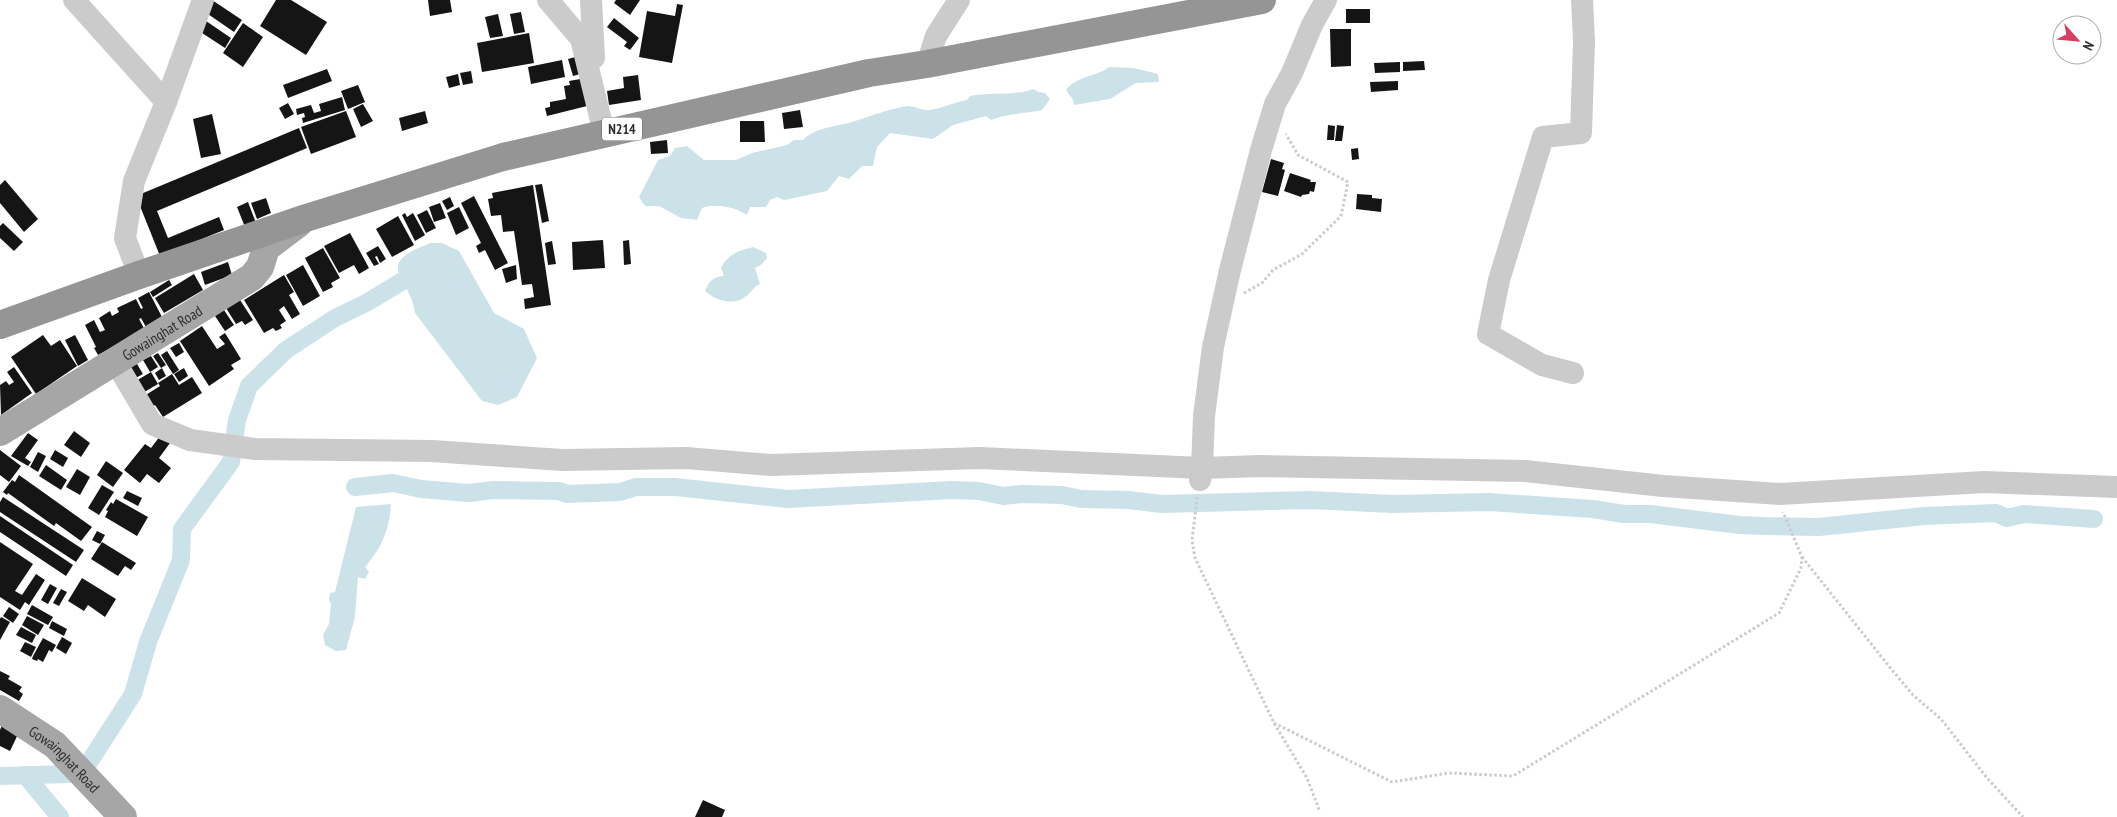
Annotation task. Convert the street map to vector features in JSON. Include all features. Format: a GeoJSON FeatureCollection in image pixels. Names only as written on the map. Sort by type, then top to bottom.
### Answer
{"type":"FeatureCollection","features":[{"type":"Feature","properties":{"kind":"highway","name":"N214"},"geometry":{"type":"LineString","coordinates":[[0,325],[306,218],[502,157],[869,73],[927,64],[1262,0]]}},
{"type":"Feature","properties":{"kind":"main road","name":"Gowainghat Road"},"geometry":{"type":"LineString","coordinates":[[0,432],[252,277],[260,267],[266,248],[306,218]]}},
{"type":"Feature","properties":{"kind":"main road","name":"Gowainghat Road"},"geometry":{"type":"LineString","coordinates":[[0,709],[55,745],[123,817]]}},
{"type":"Feature","properties":{"kind":"street"},"geometry":{"type":"LineString","coordinates":[[74,0],[166,102]]}},
{"type":"Feature","properties":{"kind":"street"},"geometry":{"type":"LineString","coordinates":[[139,275],[125,238],[134,182],[166,102],[203,0]]}},
{"type":"Feature","properties":{"kind":"street"},"geometry":{"type":"LineString","coordinates":[[548,0],[581,39],[604,134]]}},
{"type":"Feature","properties":{"kind":"street"},"geometry":{"type":"LineString","coordinates":[[591,0],[596,74],[604,134]]}},
{"type":"Feature","properties":{"kind":"street"},"geometry":{"type":"LineString","coordinates":[[927,64],[936,36],[959,0]]}},
{"type":"Feature","properties":{"kind":"street"},"geometry":{"type":"LineString","coordinates":[[1201,474],[1204,416],[1213,347],[1222,303],[1261,150],[1275,104],[1292,73],[1312,25],[1326,0]]}},
{"type":"Feature","properties":{"kind":"street"},"geometry":{"type":"LineString","coordinates":[[1573,373],[1542,365],[1488,334],[1499,280],[1543,137],[1581,133],[1584,41],[1582,0]]}},
{"type":"Feature","properties":{"kind":"street"},"geometry":{"type":"LineString","coordinates":[[115,361],[152,424],[190,440],[255,448],[432,451],[562,460],[686,458],[771,465],[980,458],[1201,474],[1261,466],[1525,471],[1663,486],[1780,494],[1984,482],[2117,487]]}},
{"type":"Feature","properties":{"kind":"path"},"geometry":{"type":"LineString","coordinates":[[1222,303],[1250,291],[1262,283],[1273,270],[1302,254],[1341,216],[1344,205],[1348,182],[1298,155],[1281,127],[1275,104]]}},
{"type":"Feature","properties":{"kind":"path"},"geometry":{"type":"LineString","coordinates":[[1201,474],[1192,524],[1195,558],[1274,723],[1307,778],[1320,812]]}},
{"type":"Feature","properties":{"kind":"path"},"geometry":{"type":"LineString","coordinates":[[1785,519],[1802,556],[1913,695],[1941,719],[1987,778],[2023,817]]}},
{"type":"Feature","properties":{"kind":"path"},"geometry":{"type":"LineString","coordinates":[[1274,723],[1392,782],[1449,773],[1513,776],[1779,613],[1801,568],[1802,556]]}},
{"type":"Feature","properties":{"kind":"water"},"geometry":{"type":"Polygon","coordinates":[[[1109,67],[1134,68],[1158,74],[1159,82],[1136,83],[1110,99],[1074,105],[1066,90],[1070,85],[1109,67]]]}},
{"type":"Feature","properties":{"kind":"water"},"geometry":{"type":"Polygon","coordinates":[[[1034,89],[1045,93],[1050,99],[1042,110],[1003,116],[991,120],[986,116],[953,125],[933,139],[890,133],[877,147],[873,166],[862,166],[849,179],[839,176],[827,191],[784,200],[777,197],[770,200],[766,207],[750,207],[747,215],[731,208],[713,206],[702,208],[697,220],[681,218],[659,206],[645,206],[639,197],[658,160],[670,156],[675,148],[687,146],[704,160],[736,160],[752,153],[787,145],[794,140],[803,140],[820,130],[893,109],[908,106],[930,110],[967,100],[970,96],[1034,89]]]}},
{"type":"Feature","properties":{"kind":"water"},"geometry":{"type":"Polygon","coordinates":[[[431,243],[442,243],[459,251],[494,313],[524,329],[537,358],[517,397],[498,405],[482,401],[415,313],[412,301],[399,273],[398,265],[402,258],[431,243]]]}},
{"type":"Feature","properties":{"kind":"water"},"geometry":{"type":"Polygon","coordinates":[[[753,247],[766,253],[767,258],[761,265],[755,268],[760,284],[745,297],[735,301],[724,301],[705,291],[712,280],[724,276],[721,268],[730,256],[753,247]]]}},
{"type":"Feature","properties":{"kind":"water"},"geometry":{"type":"Polygon","coordinates":[[[391,504],[389,522],[384,538],[376,553],[365,567],[369,572],[365,579],[358,577],[355,617],[346,650],[336,651],[325,645],[323,635],[329,624],[330,593],[335,592],[356,507],[391,504]]]}},
{"type":"Feature","properties":{"kind":"building"},"geometry":{"type":"Polygon","coordinates":[[[212,0],[242,20],[234,32],[205,12],[212,0]]]}},
{"type":"Feature","properties":{"kind":"building"},"geometry":{"type":"Polygon","coordinates":[[[276,0],[291,0],[327,22],[306,55],[260,26],[276,0]]]}},
{"type":"Feature","properties":{"kind":"building"},"geometry":{"type":"Polygon","coordinates":[[[428,0],[450,0],[452,12],[430,16],[428,0]]]}},
{"type":"Feature","properties":{"kind":"building"},"geometry":{"type":"Polygon","coordinates":[[[616,0],[640,0],[630,15],[614,3],[616,0]]]}},
{"type":"Feature","properties":{"kind":"building"},"geometry":{"type":"Polygon","coordinates":[[[677,4],[683,5],[672,63],[639,57],[647,11],[675,16],[677,4]]]}},
{"type":"Feature","properties":{"kind":"building"},"geometry":{"type":"Polygon","coordinates":[[[1346,9],[1370,9],[1370,23],[1346,23],[1346,9]]]}},
{"type":"Feature","properties":{"kind":"building"},"geometry":{"type":"Polygon","coordinates":[[[521,12],[525,32],[514,34],[510,14],[521,12]]]}},
{"type":"Feature","properties":{"kind":"building"},"geometry":{"type":"Polygon","coordinates":[[[498,14],[503,36],[490,38],[485,17],[498,14]]]}},
{"type":"Feature","properties":{"kind":"building"},"geometry":{"type":"Polygon","coordinates":[[[614,18],[639,38],[630,50],[624,46],[627,42],[607,27],[614,18]]]}},
{"type":"Feature","properties":{"kind":"building"},"geometry":{"type":"Polygon","coordinates":[[[206,21],[231,38],[225,48],[199,31],[206,21]]]}},
{"type":"Feature","properties":{"kind":"building"},"geometry":{"type":"Polygon","coordinates":[[[243,23],[263,37],[243,67],[223,53],[243,23]]]}},
{"type":"Feature","properties":{"kind":"building"},"geometry":{"type":"Polygon","coordinates":[[[1330,29],[1351,29],[1351,66],[1331,67],[1330,29]]]}},
{"type":"Feature","properties":{"kind":"building"},"geometry":{"type":"Polygon","coordinates":[[[529,33],[534,63],[482,72],[477,43],[529,33]]]}},
{"type":"Feature","properties":{"kind":"building"},"geometry":{"type":"Polygon","coordinates":[[[579,56],[584,73],[573,76],[568,59],[579,56]]]}},
{"type":"Feature","properties":{"kind":"building"},"geometry":{"type":"Polygon","coordinates":[[[562,60],[565,77],[531,84],[528,67],[562,60]]]}},
{"type":"Feature","properties":{"kind":"building"},"geometry":{"type":"Polygon","coordinates":[[[1424,61],[1425,70],[1403,71],[1403,62],[1424,61]]]}},
{"type":"Feature","properties":{"kind":"building"},"geometry":{"type":"Polygon","coordinates":[[[1400,62],[1400,72],[1375,73],[1374,63],[1400,62]]]}},
{"type":"Feature","properties":{"kind":"building"},"geometry":{"type":"Polygon","coordinates":[[[327,69],[332,81],[288,98],[283,85],[327,69]]]}},
{"type":"Feature","properties":{"kind":"building"},"geometry":{"type":"Polygon","coordinates":[[[471,71],[473,83],[463,85],[460,73],[471,71]]]}},
{"type":"Feature","properties":{"kind":"building"},"geometry":{"type":"Polygon","coordinates":[[[458,74],[460,85],[449,88],[446,77],[458,74]]]}},
{"type":"Feature","properties":{"kind":"building"},"geometry":{"type":"Polygon","coordinates":[[[638,75],[641,100],[609,105],[607,91],[624,88],[623,77],[638,75]]]}},
{"type":"Feature","properties":{"kind":"building"},"geometry":{"type":"Polygon","coordinates":[[[586,78],[591,105],[547,116],[545,108],[550,107],[550,102],[566,99],[564,86],[570,85],[569,81],[586,78]]]}},
{"type":"Feature","properties":{"kind":"building"},"geometry":{"type":"Polygon","coordinates":[[[1398,81],[1398,90],[1371,92],[1370,82],[1398,81]]]}},
{"type":"Feature","properties":{"kind":"building"},"geometry":{"type":"Polygon","coordinates":[[[358,85],[365,102],[348,109],[341,91],[358,85]]]}},
{"type":"Feature","properties":{"kind":"building"},"geometry":{"type":"Polygon","coordinates":[[[342,97],[345,110],[303,123],[304,113],[297,115],[296,109],[311,105],[314,113],[321,111],[319,104],[342,97]]]}},
{"type":"Feature","properties":{"kind":"building"},"geometry":{"type":"Polygon","coordinates":[[[288,103],[294,114],[285,119],[279,108],[288,103]]]}},
{"type":"Feature","properties":{"kind":"building"},"geometry":{"type":"Polygon","coordinates":[[[363,104],[373,121],[361,127],[353,109],[363,104]]]}},
{"type":"Feature","properties":{"kind":"building"},"geometry":{"type":"Polygon","coordinates":[[[800,110],[803,127],[784,129],[782,113],[800,110]]]}},
{"type":"Feature","properties":{"kind":"building"},"geometry":{"type":"Polygon","coordinates":[[[346,111],[356,137],[311,154],[301,127],[346,111]]]}},
{"type":"Feature","properties":{"kind":"building"},"geometry":{"type":"Polygon","coordinates":[[[425,111],[428,123],[402,131],[399,118],[425,111]]]}},
{"type":"Feature","properties":{"kind":"building"},"geometry":{"type":"Polygon","coordinates":[[[212,114],[221,154],[201,158],[193,119],[212,114]]]}},
{"type":"Feature","properties":{"kind":"building"},"geometry":{"type":"Polygon","coordinates":[[[740,121],[764,121],[765,142],[740,142],[740,121]]]}},
{"type":"Feature","properties":{"kind":"building"},"geometry":{"type":"Polygon","coordinates":[[[1328,125],[1335,126],[1334,140],[1327,140],[1328,125]]]}},
{"type":"Feature","properties":{"kind":"building"},"geometry":{"type":"Polygon","coordinates":[[[1337,125],[1344,126],[1342,141],[1335,141],[1337,125]]]}},
{"type":"Feature","properties":{"kind":"building"},"geometry":{"type":"Polygon","coordinates":[[[299,128],[307,148],[157,211],[168,238],[219,217],[224,230],[160,256],[136,196],[299,128]]]}},
{"type":"Feature","properties":{"kind":"building"},"geometry":{"type":"Polygon","coordinates":[[[667,140],[668,153],[651,154],[650,142],[667,140]]]}},
{"type":"Feature","properties":{"kind":"building"},"geometry":{"type":"Polygon","coordinates":[[[1358,148],[1359,159],[1352,160],[1351,149],[1358,148]]]}},
{"type":"Feature","properties":{"kind":"building"},"geometry":{"type":"Polygon","coordinates":[[[1271,159],[1284,163],[1282,169],[1285,170],[1278,196],[1262,192],[1271,159]]]}},
{"type":"Feature","properties":{"kind":"building"},"geometry":{"type":"Polygon","coordinates":[[[1290,173],[1311,180],[1310,182],[1316,182],[1314,192],[1310,191],[1309,194],[1302,195],[1301,197],[1284,191],[1290,173]]]}},
{"type":"Feature","properties":{"kind":"building"},"geometry":{"type":"Polygon","coordinates":[[[5,180],[38,219],[24,232],[0,203],[0,185],[5,180]]]}},
{"type":"Feature","properties":{"kind":"building"},"geometry":{"type":"Polygon","coordinates":[[[542,184],[549,221],[542,223],[535,185],[542,184]]]}},
{"type":"Feature","properties":{"kind":"building"},"geometry":{"type":"Polygon","coordinates":[[[533,185],[551,305],[525,309],[524,299],[534,297],[532,284],[522,285],[514,231],[503,232],[501,215],[491,216],[488,199],[493,198],[492,193],[533,185]]]}},
{"type":"Feature","properties":{"kind":"building"},"geometry":{"type":"Polygon","coordinates":[[[1357,194],[1372,195],[1372,198],[1382,199],[1381,212],[1356,209],[1357,194]]]}},
{"type":"Feature","properties":{"kind":"building"},"geometry":{"type":"Polygon","coordinates":[[[474,196],[508,263],[495,270],[485,250],[479,253],[476,246],[481,243],[461,203],[474,196]]]}},
{"type":"Feature","properties":{"kind":"building"},"geometry":{"type":"Polygon","coordinates":[[[450,197],[454,206],[447,210],[442,201],[450,197]]]}},
{"type":"Feature","properties":{"kind":"building"},"geometry":{"type":"Polygon","coordinates":[[[266,198],[271,213],[257,219],[251,203],[266,198]]]}},
{"type":"Feature","properties":{"kind":"building"},"geometry":{"type":"Polygon","coordinates":[[[248,202],[256,223],[245,227],[237,207],[248,202]]]}},
{"type":"Feature","properties":{"kind":"building"},"geometry":{"type":"Polygon","coordinates":[[[440,203],[446,218],[434,222],[429,207],[440,203]]]}},
{"type":"Feature","properties":{"kind":"building"},"geometry":{"type":"Polygon","coordinates":[[[459,207],[469,228],[456,235],[447,213],[459,207]]]}},
{"type":"Feature","properties":{"kind":"building"},"geometry":{"type":"Polygon","coordinates":[[[427,210],[436,228],[426,233],[417,215],[427,210]]]}},
{"type":"Feature","properties":{"kind":"building"},"geometry":{"type":"Polygon","coordinates":[[[405,213],[407,217],[413,213],[425,235],[415,241],[402,215],[405,213]]]}},
{"type":"Feature","properties":{"kind":"building"},"geometry":{"type":"Polygon","coordinates":[[[398,216],[414,245],[392,257],[376,229],[398,216]]]}},
{"type":"Feature","properties":{"kind":"building"},"geometry":{"type":"Polygon","coordinates":[[[3,223],[23,242],[14,251],[0,238],[0,226],[3,223]]]}},
{"type":"Feature","properties":{"kind":"building"},"geometry":{"type":"Polygon","coordinates":[[[350,233],[369,268],[359,274],[354,265],[339,273],[324,246],[350,233]]]}},
{"type":"Feature","properties":{"kind":"building"},"geometry":{"type":"Polygon","coordinates":[[[603,240],[605,268],[573,270],[572,242],[603,240]]]}},
{"type":"Feature","properties":{"kind":"building"},"geometry":{"type":"Polygon","coordinates":[[[629,240],[631,264],[624,265],[623,241],[629,240]]]}},
{"type":"Feature","properties":{"kind":"building"},"geometry":{"type":"Polygon","coordinates":[[[552,241],[556,264],[548,265],[545,243],[552,241]]]}},
{"type":"Feature","properties":{"kind":"building"},"geometry":{"type":"Polygon","coordinates":[[[378,246],[386,259],[380,263],[377,256],[375,257],[379,264],[374,266],[366,253],[378,246]]]}},
{"type":"Feature","properties":{"kind":"building"},"geometry":{"type":"Polygon","coordinates":[[[323,248],[340,278],[331,283],[333,287],[323,292],[305,258],[323,248]]]}},
{"type":"Feature","properties":{"kind":"building"},"geometry":{"type":"Polygon","coordinates":[[[228,262],[232,275],[205,285],[201,272],[228,262]]]}},
{"type":"Feature","properties":{"kind":"building"},"geometry":{"type":"Polygon","coordinates":[[[303,265],[320,296],[303,306],[286,275],[303,265]]]}},
{"type":"Feature","properties":{"kind":"building"},"geometry":{"type":"Polygon","coordinates":[[[516,265],[517,279],[506,283],[502,269],[516,265]]]}},
{"type":"Feature","properties":{"kind":"building"},"geometry":{"type":"Polygon","coordinates":[[[194,274],[203,290],[164,313],[155,298],[194,274]]]}},
{"type":"Feature","properties":{"kind":"building"},"geometry":{"type":"Polygon","coordinates":[[[284,275],[294,292],[289,295],[300,314],[292,319],[284,306],[279,310],[286,321],[280,325],[282,328],[276,331],[273,328],[264,333],[244,300],[284,275]]]}},
{"type":"Feature","properties":{"kind":"building"},"geometry":{"type":"Polygon","coordinates":[[[169,280],[172,285],[153,297],[150,292],[169,280]]]}},
{"type":"Feature","properties":{"kind":"building"},"geometry":{"type":"Polygon","coordinates":[[[149,292],[162,317],[147,329],[141,318],[139,319],[145,330],[98,355],[85,325],[94,320],[100,332],[105,330],[99,318],[110,311],[112,316],[119,312],[117,308],[136,299],[141,309],[143,308],[138,298],[149,292]]]}},
{"type":"Feature","properties":{"kind":"building"},"geometry":{"type":"Polygon","coordinates":[[[240,300],[253,320],[245,325],[242,321],[236,324],[226,308],[240,300]]]}},
{"type":"Feature","properties":{"kind":"building"},"geometry":{"type":"Polygon","coordinates":[[[224,310],[234,325],[225,331],[215,316],[224,310]]]}},
{"type":"Feature","properties":{"kind":"building"},"geometry":{"type":"Polygon","coordinates":[[[202,326],[217,349],[225,344],[219,337],[225,333],[241,359],[231,365],[234,369],[209,386],[180,341],[202,326]]]}},
{"type":"Feature","properties":{"kind":"building"},"geometry":{"type":"Polygon","coordinates":[[[43,335],[51,346],[60,340],[77,366],[36,394],[11,357],[43,335]]]}},
{"type":"Feature","properties":{"kind":"building"},"geometry":{"type":"Polygon","coordinates":[[[75,335],[88,360],[78,366],[65,340],[75,335]]]}},
{"type":"Feature","properties":{"kind":"building"},"geometry":{"type":"Polygon","coordinates":[[[179,343],[184,352],[176,357],[170,348],[179,343]]]}},
{"type":"Feature","properties":{"kind":"building"},"geometry":{"type":"Polygon","coordinates":[[[167,351],[179,370],[173,374],[161,355],[167,351]]]}},
{"type":"Feature","properties":{"kind":"building"},"geometry":{"type":"Polygon","coordinates":[[[158,353],[166,365],[161,368],[153,356],[158,353]]]}},
{"type":"Feature","properties":{"kind":"building"},"geometry":{"type":"Polygon","coordinates":[[[151,356],[158,367],[150,372],[143,360],[151,356]]]}},
{"type":"Feature","properties":{"kind":"building"},"geometry":{"type":"Polygon","coordinates":[[[134,359],[143,374],[130,381],[121,366],[134,359]]]}},
{"type":"Feature","properties":{"kind":"building"},"geometry":{"type":"Polygon","coordinates":[[[14,367],[32,393],[1,415],[0,385],[6,381],[9,385],[14,382],[7,372],[14,367]]]}},
{"type":"Feature","properties":{"kind":"building"},"geometry":{"type":"Polygon","coordinates":[[[162,368],[166,376],[159,380],[155,373],[162,368]]]}},
{"type":"Feature","properties":{"kind":"building"},"geometry":{"type":"Polygon","coordinates":[[[184,368],[188,376],[179,382],[174,374],[184,368]]]}},
{"type":"Feature","properties":{"kind":"building"},"geometry":{"type":"Polygon","coordinates":[[[151,372],[158,384],[141,394],[134,382],[151,372]]]}},
{"type":"Feature","properties":{"kind":"building"},"geometry":{"type":"Polygon","coordinates":[[[172,374],[179,385],[192,377],[202,393],[163,417],[155,405],[149,409],[141,398],[160,386],[158,383],[172,374]]]}},
{"type":"Feature","properties":{"kind":"building"},"geometry":{"type":"Polygon","coordinates":[[[74,431],[90,443],[81,457],[64,445],[74,431]]]}},
{"type":"Feature","properties":{"kind":"building"},"geometry":{"type":"Polygon","coordinates":[[[28,433],[38,440],[25,458],[31,462],[28,466],[11,456],[28,433]]]}},
{"type":"Feature","properties":{"kind":"building"},"geometry":{"type":"Polygon","coordinates":[[[160,436],[170,443],[159,458],[171,468],[159,483],[147,474],[140,483],[124,470],[145,444],[151,448],[160,436]]]}},
{"type":"Feature","properties":{"kind":"building"},"geometry":{"type":"Polygon","coordinates":[[[0,450],[21,466],[9,482],[0,475],[0,450]]]}},
{"type":"Feature","properties":{"kind":"building"},"geometry":{"type":"Polygon","coordinates":[[[55,450],[68,458],[63,467],[50,459],[55,450]]]}},
{"type":"Feature","properties":{"kind":"building"},"geometry":{"type":"Polygon","coordinates":[[[38,452],[46,456],[38,472],[30,467],[38,452]]]}},
{"type":"Feature","properties":{"kind":"building"},"geometry":{"type":"Polygon","coordinates":[[[106,461],[123,473],[113,487],[97,475],[106,461]]]}},
{"type":"Feature","properties":{"kind":"building"},"geometry":{"type":"Polygon","coordinates":[[[46,465],[67,480],[61,490],[39,476],[46,465]]]}},
{"type":"Feature","properties":{"kind":"building"},"geometry":{"type":"Polygon","coordinates":[[[77,469],[90,477],[80,495],[66,487],[77,469]]]}},
{"type":"Feature","properties":{"kind":"building"},"geometry":{"type":"Polygon","coordinates":[[[19,475],[92,527],[81,541],[56,523],[54,526],[8,493],[7,495],[3,492],[12,480],[15,482],[19,475]]]}},
{"type":"Feature","properties":{"kind":"building"},"geometry":{"type":"Polygon","coordinates":[[[102,485],[114,492],[99,515],[88,508],[102,485]]]}},
{"type":"Feature","properties":{"kind":"building"},"geometry":{"type":"Polygon","coordinates":[[[127,491],[142,498],[138,506],[123,498],[127,491]]]}},
{"type":"Feature","properties":{"kind":"building"},"geometry":{"type":"Polygon","coordinates":[[[3,497],[84,550],[76,562],[0,512],[0,502],[3,497]]]}},
{"type":"Feature","properties":{"kind":"building"},"geometry":{"type":"Polygon","coordinates":[[[116,499],[148,517],[137,536],[105,517],[108,511],[106,510],[111,502],[113,504],[116,499]]]}},
{"type":"Feature","properties":{"kind":"building"},"geometry":{"type":"Polygon","coordinates":[[[0,516],[73,565],[66,576],[0,532],[0,516]]]}},
{"type":"Feature","properties":{"kind":"building"},"geometry":{"type":"Polygon","coordinates":[[[97,531],[105,535],[100,544],[92,540],[97,531]]]}},
{"type":"Feature","properties":{"kind":"building"},"geometry":{"type":"Polygon","coordinates":[[[0,542],[33,564],[15,591],[22,595],[36,574],[45,580],[29,605],[25,602],[20,610],[0,597],[0,542]]]}},
{"type":"Feature","properties":{"kind":"building"},"geometry":{"type":"Polygon","coordinates":[[[102,542],[136,563],[131,570],[125,566],[118,576],[91,559],[102,542]]]}},
{"type":"Feature","properties":{"kind":"building"},"geometry":{"type":"Polygon","coordinates":[[[82,578],[116,599],[105,617],[88,605],[84,611],[68,601],[82,578]]]}},
{"type":"Feature","properties":{"kind":"building"},"geometry":{"type":"Polygon","coordinates":[[[50,584],[57,588],[48,604],[41,600],[50,584]]]}},
{"type":"Feature","properties":{"kind":"building"},"geometry":{"type":"Polygon","coordinates":[[[61,589],[67,592],[59,606],[53,603],[61,589]]]}},
{"type":"Feature","properties":{"kind":"building"},"geometry":{"type":"Polygon","coordinates":[[[32,605],[53,617],[48,625],[27,614],[32,605]]]}},
{"type":"Feature","properties":{"kind":"building"},"geometry":{"type":"Polygon","coordinates":[[[9,607],[19,614],[13,623],[3,616],[9,607]]]}},
{"type":"Feature","properties":{"kind":"building"},"geometry":{"type":"Polygon","coordinates":[[[27,616],[44,625],[38,635],[22,625],[27,616]]]}},
{"type":"Feature","properties":{"kind":"building"},"geometry":{"type":"Polygon","coordinates":[[[1,617],[10,622],[0,640],[0,619],[1,617]]]}},
{"type":"Feature","properties":{"kind":"building"},"geometry":{"type":"Polygon","coordinates":[[[52,621],[67,629],[64,636],[49,628],[52,621]]]}},
{"type":"Feature","properties":{"kind":"building"},"geometry":{"type":"Polygon","coordinates":[[[21,627],[36,635],[32,643],[16,635],[21,627]]]}},
{"type":"Feature","properties":{"kind":"building"},"geometry":{"type":"Polygon","coordinates":[[[62,637],[72,643],[66,654],[56,648],[62,637]]]}},
{"type":"Feature","properties":{"kind":"building"},"geometry":{"type":"Polygon","coordinates":[[[43,638],[56,645],[52,652],[49,650],[43,662],[38,659],[37,661],[32,659],[43,638]]]}},
{"type":"Feature","properties":{"kind":"building"},"geometry":{"type":"Polygon","coordinates":[[[25,642],[36,647],[31,657],[20,651],[25,642]]]}},
{"type":"Feature","properties":{"kind":"building"},"geometry":{"type":"Polygon","coordinates":[[[0,671],[10,676],[8,679],[22,687],[19,691],[23,694],[19,701],[0,690],[0,671]]]}},
{"type":"Feature","properties":{"kind":"building"},"geometry":{"type":"Polygon","coordinates":[[[4,720],[21,728],[10,751],[0,746],[0,730],[4,720]]]}},
{"type":"Feature","properties":{"kind":"building"},"geometry":{"type":"Polygon","coordinates":[[[703,800],[725,810],[722,817],[695,817],[703,800]]]}},
{"type":"Feature","properties":{"kind":"waterway"},"geometry":{"type":"LineString","coordinates":[[0,776],[69,774],[88,764],[133,694],[148,642],[181,560],[182,529],[231,462],[237,420],[249,386],[286,350],[335,318],[366,303],[401,282]]}},
{"type":"Feature","properties":{"kind":"waterway"},"geometry":{"type":"LineString","coordinates":[[355,487],[393,483],[421,489],[469,493],[493,490],[559,491],[567,494],[620,492],[636,487],[675,487],[788,499],[952,490],[979,491],[1003,496],[1022,494],[1062,495],[1081,499],[1128,500],[1162,504],[1309,500],[1393,504],[1489,502],[1593,509],[1624,514],[1650,514],[1740,525],[1764,526],[1819,527],[1924,516],[1996,513],[2007,518],[2024,514],[2094,519]]}},
{"type":"Feature","properties":{"kind":"waterway"},"geometry":{"type":"LineString","coordinates":[[25,775],[60,817]]}}]}
